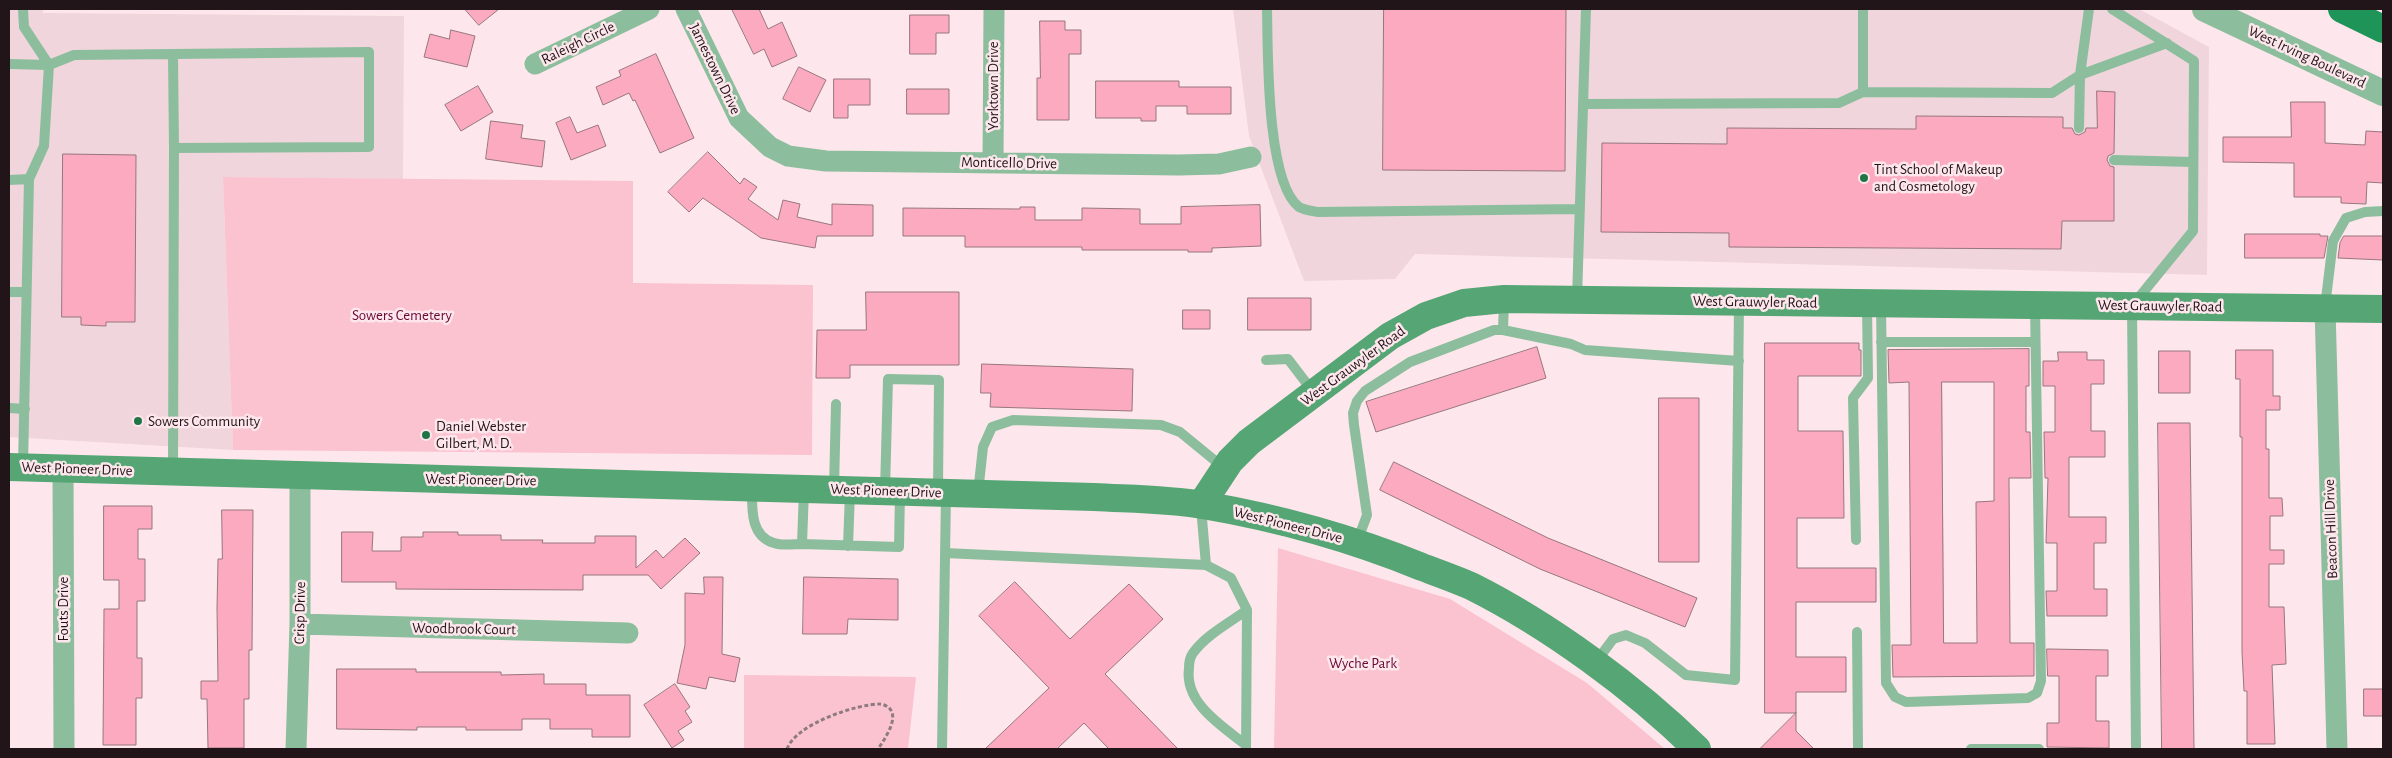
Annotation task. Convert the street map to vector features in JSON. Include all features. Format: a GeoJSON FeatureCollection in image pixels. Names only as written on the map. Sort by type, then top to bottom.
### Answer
{"type":"FeatureCollection","features":[{"type":"Feature","properties":{"kind":"main road"},"geometry":{"type":"LineString","coordinates":[[2342,9],[2383,29]]}},
{"type":"Feature","properties":{"kind":"main road","name":"West Grauwyler Road"},"geometry":{"type":"LineString","coordinates":[[1201,505],[1224,469],[1248,442],[1390,336],[1426,316],[1464,303],[1504,299],[2383,309]]}},
{"type":"Feature","properties":{"kind":"main road","name":"West Pioneer Drive"},"geometry":{"type":"LineString","coordinates":[[16,468],[1094,496],[1201,505],[1287,522],[1356,542],[1469,586],[1546,630],[1631,690],[1674,726],[1697,749]]}},
{"type":"Feature","properties":{"kind":"street","name":"Raleigh Circle"},"geometry":{"type":"LineString","coordinates":[[535,64],[649,9]]}},
{"type":"Feature","properties":{"kind":"street","name":"Jamestown Drive"},"geometry":{"type":"LineString","coordinates":[[686,9],[739,118],[770,147]]}},
{"type":"Feature","properties":{"kind":"street","name":"Yorktown Drive"},"geometry":{"type":"LineString","coordinates":[[993,163],[994,9]]}},
{"type":"Feature","properties":{"kind":"street","name":"West Irving Boulevard"},"geometry":{"type":"LineString","coordinates":[[2204,9],[2383,93]]}},
{"type":"Feature","properties":{"kind":"street","name":"Monticello Drive"},"geometry":{"type":"LineString","coordinates":[[770,147],[788,156],[826,162],[1211,165],[1251,157]]}},
{"type":"Feature","properties":{"kind":"street","name":"Beacon Hill Drive"},"geometry":{"type":"LineString","coordinates":[[2325,308],[2337,749]]}},
{"type":"Feature","properties":{"kind":"street","name":"Fouts Drive"},"geometry":{"type":"LineString","coordinates":[[63,469],[64,749]]}},
{"type":"Feature","properties":{"kind":"street","name":"Crisp Drive"},"geometry":{"type":"LineString","coordinates":[[296,749],[300,624],[300,476]]}},
{"type":"Feature","properties":{"kind":"street","name":"Woodbrook Court"},"geometry":{"type":"LineString","coordinates":[[300,624],[628,633]]}},
{"type":"Feature","properties":{"kind":"lane"},"geometry":{"type":"LineString","coordinates":[[16,468],[25,409],[29,179],[44,146],[49,64],[24,27],[23,9]]}},
{"type":"Feature","properties":{"kind":"lane"},"geometry":{"type":"LineString","coordinates":[[1267,9],[1274,147],[1289,196],[1300,208],[1318,212],[1580,209]]}},
{"type":"Feature","properties":{"kind":"lane"},"geometry":{"type":"LineString","coordinates":[[1577,300],[1586,9]]}},
{"type":"Feature","properties":{"kind":"lane"},"geometry":{"type":"LineString","coordinates":[[1863,9],[1863,92]]}},
{"type":"Feature","properties":{"kind":"lane"},"geometry":{"type":"LineString","coordinates":[[2079,128],[2080,75],[2089,9]]}},
{"type":"Feature","properties":{"kind":"lane"},"geometry":{"type":"LineString","coordinates":[[2112,9],[2194,61],[2193,230],[2132,306],[2136,749]]}},
{"type":"Feature","properties":{"kind":"lane"},"geometry":{"type":"LineString","coordinates":[[1583,104],[1839,103],[1863,92],[2052,93],[2080,75],[2167,44]]}},
{"type":"Feature","properties":{"kind":"lane"},"geometry":{"type":"LineString","coordinates":[[9,64],[49,64],[74,55],[173,56],[369,52],[369,147],[174,148]]}},
{"type":"Feature","properties":{"kind":"lane"},"geometry":{"type":"LineString","coordinates":[[173,56],[173,472]]}},
{"type":"Feature","properties":{"kind":"lane"},"geometry":{"type":"LineString","coordinates":[[2114,160],[2193,162]]}},
{"type":"Feature","properties":{"kind":"lane"},"geometry":{"type":"LineString","coordinates":[[9,180],[29,179]]}},
{"type":"Feature","properties":{"kind":"lane"},"geometry":{"type":"LineString","coordinates":[[2325,308],[2333,241],[2346,218],[2365,212],[2383,211]]}},
{"type":"Feature","properties":{"kind":"lane"},"geometry":{"type":"LineString","coordinates":[[9,292],[26,292]]}},
{"type":"Feature","properties":{"kind":"lane"},"geometry":{"type":"LineString","coordinates":[[1503,330],[1504,299]]}},
{"type":"Feature","properties":{"kind":"lane"},"geometry":{"type":"LineString","coordinates":[[1594,664],[1613,639],[1626,635],[1645,643],[1686,675],[1735,680],[1740,301]]}},
{"type":"Feature","properties":{"kind":"lane"},"geometry":{"type":"LineString","coordinates":[[1874,303],[1881,342],[1886,683],[1896,697],[1906,702],[2028,698],[2037,694],[2041,681],[2035,305]]}},
{"type":"Feature","properties":{"kind":"lane"},"geometry":{"type":"LineString","coordinates":[[1856,540],[1853,398],[1868,378],[1874,303]]}},
{"type":"Feature","properties":{"kind":"lane"},"geometry":{"type":"LineString","coordinates":[[1356,542],[1367,515],[1353,413],[1357,401],[1365,391],[1410,362],[1494,330],[1503,330],[1570,344],[1584,350],[1739,361]]}},
{"type":"Feature","properties":{"kind":"lane"},"geometry":{"type":"LineString","coordinates":[[1881,342],[2035,342]]}},
{"type":"Feature","properties":{"kind":"lane"},"geometry":{"type":"LineString","coordinates":[[1266,360],[1288,359],[1314,393]]}},
{"type":"Feature","properties":{"kind":"lane"},"geometry":{"type":"LineString","coordinates":[[752,487],[752,517],[759,531],[775,543],[899,547],[893,491],[888,379],[939,380],[945,554],[942,749]]}},
{"type":"Feature","properties":{"kind":"lane"},"geometry":{"type":"LineString","coordinates":[[836,404],[848,546]]}},
{"type":"Feature","properties":{"kind":"lane"},"geometry":{"type":"LineString","coordinates":[[9,408],[25,409]]}},
{"type":"Feature","properties":{"kind":"lane"},"geometry":{"type":"LineString","coordinates":[[978,494],[983,447],[992,427],[1014,420],[1161,425],[1180,432],[1224,469]]}},
{"type":"Feature","properties":{"kind":"lane"},"geometry":{"type":"LineString","coordinates":[[802,544],[804,489]]}},
{"type":"Feature","properties":{"kind":"lane"},"geometry":{"type":"LineString","coordinates":[[1201,505],[1206,565]]}},
{"type":"Feature","properties":{"kind":"lane"},"geometry":{"type":"LineString","coordinates":[[945,554],[1206,565],[1230,578],[1247,610],[1246,747]]}},
{"type":"Feature","properties":{"kind":"lane"},"geometry":{"type":"LineString","coordinates":[[1246,747],[1213,719],[1196,700],[1190,685],[1188,670],[1192,655],[1214,633],[1247,610]]}},
{"type":"Feature","properties":{"kind":"lane"},"geometry":{"type":"LineString","coordinates":[[1857,632],[1858,749]]}},
{"type":"Feature","properties":{"kind":"lane"},"geometry":{"type":"LineString","coordinates":[[1972,749],[2039,749]]}},
{"type":"Feature","properties":{"kind":"path"},"geometry":{"type":"LineString","coordinates":[[787,749],[797,734],[825,718],[881,704],[889,708],[893,716],[890,730],[878,749]]}},
{"type":"Feature","properties":{"kind":"shaded area"},"geometry":{"type":"Polygon","coordinates":[[[9,9],[43,9],[43,13],[404,16],[403,179],[223,177],[233,450],[9,437],[9,9]]]}},
{"type":"Feature","properties":{"kind":"shaded area"},"geometry":{"type":"Polygon","coordinates":[[[1233,9],[2139,9],[2209,47],[2207,275],[1415,254],[1395,279],[1304,281],[1249,136],[1233,9]]]}},
{"type":"Feature","properties":{"kind":"green space","name":"Sowers Cemetery"},"geometry":{"type":"Polygon","coordinates":[[[223,177],[633,181],[633,283],[813,285],[812,455],[233,450],[223,177]]]}},
{"type":"Feature","properties":{"kind":"green space","name":"Wyche Park"},"geometry":{"type":"Polygon","coordinates":[[[1278,548],[1450,599],[1587,683],[1665,749],[1274,749],[1278,548]]]}},
{"type":"Feature","properties":{"kind":"green space"},"geometry":{"type":"Polygon","coordinates":[[[744,675],[916,677],[908,749],[744,749],[744,675]]]}},
{"type":"Feature","properties":{"kind":"building"},"geometry":{"type":"Polygon","coordinates":[[[465,9],[499,9],[479,25],[465,9]]]}},
{"type":"Feature","properties":{"kind":"building"},"geometry":{"type":"Polygon","coordinates":[[[732,9],[759,9],[768,29],[782,22],[797,56],[772,67],[764,49],[754,54],[732,9]]]}},
{"type":"Feature","properties":{"kind":"building"},"geometry":{"type":"Polygon","coordinates":[[[1384,9],[1566,9],[1565,171],[1383,170],[1384,9]]]}},
{"type":"Feature","properties":{"kind":"building"},"geometry":{"type":"Polygon","coordinates":[[[910,15],[949,15],[949,33],[936,33],[936,54],[910,54],[910,15]]]}},
{"type":"Feature","properties":{"kind":"building"},"geometry":{"type":"Polygon","coordinates":[[[1040,21],[1065,21],[1065,30],[1081,30],[1081,54],[1069,54],[1069,120],[1037,120],[1037,78],[1040,78],[1040,21]]]}},
{"type":"Feature","properties":{"kind":"building"},"geometry":{"type":"Polygon","coordinates":[[[451,30],[475,36],[467,67],[424,57],[430,34],[449,39],[451,30]]]}},
{"type":"Feature","properties":{"kind":"building"},"geometry":{"type":"Polygon","coordinates":[[[656,54],[694,138],[660,153],[635,100],[633,101],[629,93],[603,105],[596,87],[621,76],[619,71],[656,54]]]}},
{"type":"Feature","properties":{"kind":"building"},"geometry":{"type":"Polygon","coordinates":[[[799,67],[826,80],[810,112],[783,99],[799,67]]]}},
{"type":"Feature","properties":{"kind":"building"},"geometry":{"type":"Polygon","coordinates":[[[834,79],[870,79],[870,105],[848,105],[848,118],[834,118],[834,79]]]}},
{"type":"Feature","properties":{"kind":"building"},"geometry":{"type":"Polygon","coordinates":[[[1096,81],[1179,81],[1179,87],[1231,87],[1231,114],[1187,114],[1187,106],[1156,106],[1156,121],[1141,121],[1141,118],[1096,118],[1096,81]]]}},
{"type":"Feature","properties":{"kind":"building"},"geometry":{"type":"Polygon","coordinates":[[[478,86],[493,112],[461,131],[445,105],[478,86]]]}},
{"type":"Feature","properties":{"kind":"building"},"geometry":{"type":"Polygon","coordinates":[[[907,89],[949,89],[949,114],[907,114],[907,89]]]}},
{"type":"Feature","properties":{"kind":"building"},"geometry":{"type":"Polygon","coordinates":[[[2097,91],[2115,92],[2114,153],[2108,156],[2107,160],[2110,166],[2114,167],[2114,221],[2062,221],[2061,249],[1729,247],[1729,233],[1601,232],[1602,143],[1727,144],[1727,128],[1916,129],[1916,116],[2063,117],[2063,128],[2072,128],[2075,134],[2079,135],[2085,132],[2086,128],[2097,128],[2097,91]]]}},
{"type":"Feature","properties":{"kind":"building"},"geometry":{"type":"Polygon","coordinates":[[[2291,102],[2325,102],[2325,143],[2365,145],[2366,131],[2383,132],[2383,183],[2367,182],[2366,204],[2341,203],[2341,197],[2294,197],[2294,163],[2223,162],[2223,137],[2291,137],[2291,102]]]}},
{"type":"Feature","properties":{"kind":"building"},"geometry":{"type":"Polygon","coordinates":[[[570,117],[577,133],[598,125],[606,146],[571,160],[556,123],[570,117]]]}},
{"type":"Feature","properties":{"kind":"building"},"geometry":{"type":"Polygon","coordinates":[[[491,121],[523,125],[521,138],[545,141],[542,167],[486,159],[491,121]]]}},
{"type":"Feature","properties":{"kind":"building"},"geometry":{"type":"Polygon","coordinates":[[[708,152],[740,184],[744,178],[757,187],[748,199],[778,220],[783,200],[800,204],[797,217],[832,225],[832,204],[873,205],[873,236],[817,236],[815,248],[761,238],[703,198],[689,212],[668,192],[708,152]]]}},
{"type":"Feature","properties":{"kind":"building"},"geometry":{"type":"Polygon","coordinates":[[[63,154],[136,155],[135,322],[106,322],[106,326],[81,325],[81,317],[62,317],[63,154]]]}},
{"type":"Feature","properties":{"kind":"building"},"geometry":{"type":"Polygon","coordinates":[[[1260,205],[1261,246],[1212,248],[1212,252],[1188,252],[1188,250],[1082,250],[1082,247],[965,247],[965,236],[903,236],[903,208],[1020,209],[1020,207],[1035,207],[1035,220],[1082,220],[1082,208],[1140,209],[1140,224],[1181,224],[1181,207],[1260,205]]]}},
{"type":"Feature","properties":{"kind":"building"},"geometry":{"type":"Polygon","coordinates":[[[2245,234],[2320,234],[2320,236],[2328,236],[2324,258],[2245,258],[2245,234]]]}},
{"type":"Feature","properties":{"kind":"building"},"geometry":{"type":"Polygon","coordinates":[[[2344,236],[2383,236],[2383,260],[2338,258],[2340,243],[2344,236]]]}},
{"type":"Feature","properties":{"kind":"building"},"geometry":{"type":"Polygon","coordinates":[[[866,292],[959,292],[959,365],[850,365],[850,378],[816,378],[817,330],[866,330],[866,292]]]}},
{"type":"Feature","properties":{"kind":"building"},"geometry":{"type":"Polygon","coordinates":[[[1248,298],[1311,298],[1311,330],[1248,330],[1248,298]]]}},
{"type":"Feature","properties":{"kind":"building"},"geometry":{"type":"Polygon","coordinates":[[[1183,310],[1210,310],[1210,329],[1183,329],[1183,310]]]}},
{"type":"Feature","properties":{"kind":"building"},"geometry":{"type":"Polygon","coordinates":[[[1765,343],[1859,343],[1859,350],[1861,350],[1861,376],[1798,376],[1798,431],[1843,431],[1844,518],[1797,518],[1797,568],[1876,568],[1876,602],[1796,602],[1796,657],[1846,657],[1846,692],[1796,692],[1796,713],[1765,713],[1765,343]]]}},
{"type":"Feature","properties":{"kind":"building"},"geometry":{"type":"Polygon","coordinates":[[[1537,347],[1546,378],[1376,432],[1366,402],[1537,347]]]}},
{"type":"Feature","properties":{"kind":"building"},"geometry":{"type":"Polygon","coordinates":[[[2029,349],[2029,386],[2026,386],[2026,432],[2030,432],[2031,478],[2009,478],[2010,643],[2034,643],[2034,676],[1893,677],[1892,645],[1911,645],[1909,382],[1889,383],[1888,350],[2029,349]],[[1942,382],[1944,643],[1977,643],[1976,502],[1994,501],[1994,382],[1942,382]]]}},
{"type":"Feature","properties":{"kind":"building"},"geometry":{"type":"Polygon","coordinates":[[[2236,350],[2273,350],[2273,396],[2280,396],[2280,410],[2266,410],[2266,449],[2269,449],[2269,498],[2282,498],[2283,516],[2270,516],[2270,550],[2284,550],[2284,564],[2269,564],[2269,607],[2284,607],[2286,664],[2272,665],[2275,744],[2247,744],[2247,691],[2244,691],[2242,652],[2242,437],[2240,437],[2240,379],[2236,379],[2236,350]]]}},
{"type":"Feature","properties":{"kind":"building"},"geometry":{"type":"Polygon","coordinates":[[[2159,351],[2190,351],[2190,393],[2159,393],[2159,351]]]}},
{"type":"Feature","properties":{"kind":"building"},"geometry":{"type":"Polygon","coordinates":[[[2058,352],[2087,352],[2087,360],[2104,360],[2104,384],[2091,384],[2091,431],[2105,431],[2105,457],[2069,457],[2069,517],[2106,517],[2106,543],[2094,543],[2094,589],[2107,589],[2107,616],[2047,616],[2046,591],[2057,591],[2057,543],[2046,543],[2048,478],[2045,478],[2044,432],[2055,432],[2055,386],[2043,386],[2043,361],[2058,361],[2058,352]]]}},
{"type":"Feature","properties":{"kind":"building"},"geometry":{"type":"Polygon","coordinates":[[[982,364],[1133,369],[1132,411],[990,407],[991,393],[981,393],[982,364]]]}},
{"type":"Feature","properties":{"kind":"building"},"geometry":{"type":"Polygon","coordinates":[[[1659,398],[1699,398],[1699,562],[1659,562],[1659,398]]]}},
{"type":"Feature","properties":{"kind":"building"},"geometry":{"type":"Polygon","coordinates":[[[2158,423],[2190,423],[2194,749],[2162,749],[2158,423]]]}},
{"type":"Feature","properties":{"kind":"building"},"geometry":{"type":"Polygon","coordinates":[[[1394,462],[1548,538],[1697,598],[1685,627],[1540,569],[1380,490],[1394,462]]]}},
{"type":"Feature","properties":{"kind":"building"},"geometry":{"type":"Polygon","coordinates":[[[104,506],[152,506],[152,529],[138,529],[138,559],[145,559],[145,601],[137,601],[137,658],[142,658],[142,698],[136,698],[136,745],[103,745],[104,609],[119,609],[119,580],[104,580],[104,506]]]}},
{"type":"Feature","properties":{"kind":"building"},"geometry":{"type":"Polygon","coordinates":[[[222,510],[253,510],[252,650],[249,650],[249,699],[244,699],[244,748],[208,748],[207,699],[201,699],[201,681],[218,681],[218,559],[222,559],[222,510]]]}},
{"type":"Feature","properties":{"kind":"building"},"geometry":{"type":"Polygon","coordinates":[[[342,532],[373,532],[372,551],[401,551],[401,537],[423,537],[423,532],[458,532],[458,535],[501,535],[501,540],[543,540],[542,543],[595,543],[595,536],[636,536],[636,568],[656,550],[663,558],[685,538],[700,553],[661,589],[648,575],[583,575],[583,590],[396,589],[396,582],[342,582],[342,532]]]}},
{"type":"Feature","properties":{"kind":"building"},"geometry":{"type":"Polygon","coordinates":[[[704,577],[723,577],[722,654],[740,658],[735,682],[709,677],[706,689],[677,683],[685,645],[685,593],[704,594],[704,577]]]}},
{"type":"Feature","properties":{"kind":"building"},"geometry":{"type":"Polygon","coordinates":[[[804,577],[898,579],[898,620],[848,619],[847,634],[803,634],[804,577]]]}},
{"type":"Feature","properties":{"kind":"building"},"geometry":{"type":"Polygon","coordinates":[[[1015,582],[1070,639],[1129,584],[1163,619],[1105,674],[1178,749],[1109,749],[1084,723],[1057,749],[985,749],[1049,688],[979,616],[1015,582]]]}},
{"type":"Feature","properties":{"kind":"building"},"geometry":{"type":"Polygon","coordinates":[[[2047,649],[2108,650],[2108,676],[2096,676],[2096,721],[2109,721],[2109,748],[2047,747],[2047,723],[2059,723],[2059,676],[2048,676],[2047,649]]]}},
{"type":"Feature","properties":{"kind":"building"},"geometry":{"type":"Polygon","coordinates":[[[337,669],[416,669],[416,672],[501,672],[501,675],[544,674],[544,684],[586,684],[586,695],[630,695],[630,737],[592,737],[592,729],[550,729],[550,719],[522,719],[522,730],[466,730],[466,727],[417,727],[417,730],[337,729],[337,669]]]}},
{"type":"Feature","properties":{"kind":"building"},"geometry":{"type":"Polygon","coordinates":[[[675,684],[690,707],[685,711],[692,722],[678,731],[684,740],[672,748],[644,705],[675,684]]]}},
{"type":"Feature","properties":{"kind":"building"},"geometry":{"type":"Polygon","coordinates":[[[2364,689],[2383,689],[2383,716],[2364,716],[2364,689]]]}},
{"type":"Feature","properties":{"kind":"building"},"geometry":{"type":"Polygon","coordinates":[[[1796,713],[1796,731],[1814,749],[1760,749],[1796,713]]]}},
{"type":"Feature","properties":{"kind":"place","name":"Tint School of Makeup and Cosmetology"},"geometry":{"type":"Point","coordinates":[1864,178]}},
{"type":"Feature","properties":{"kind":"place","name":"Sowers Community"},"geometry":{"type":"Point","coordinates":[138,421]}},
{"type":"Feature","properties":{"kind":"place","name":"Daniel Webster Gilbert, M. D."},"geometry":{"type":"Point","coordinates":[426,435]}}]}
